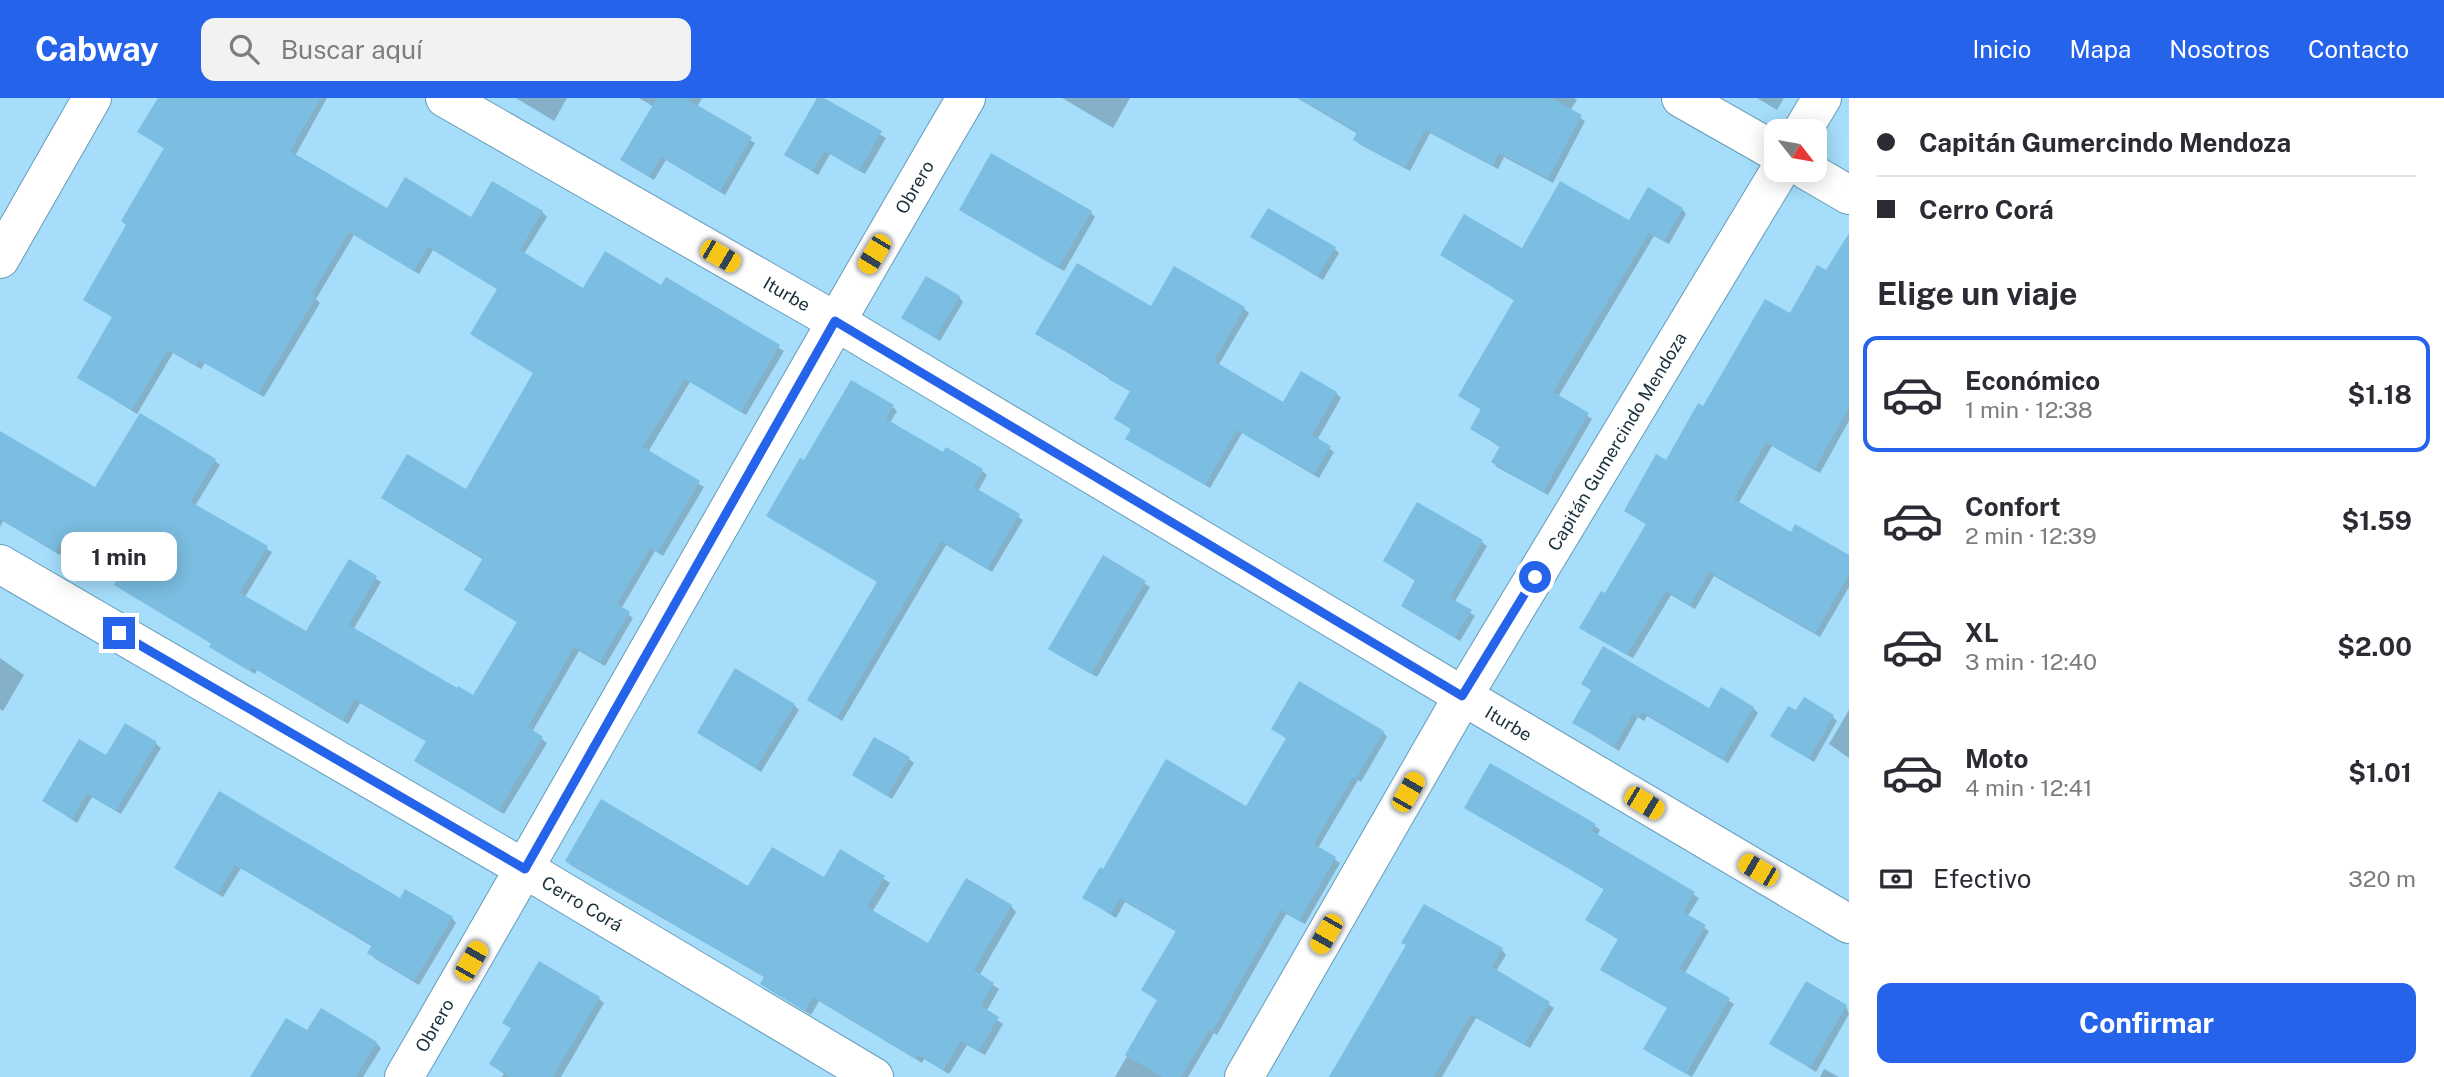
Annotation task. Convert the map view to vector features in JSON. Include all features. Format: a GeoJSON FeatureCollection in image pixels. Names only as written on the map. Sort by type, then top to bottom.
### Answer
{"type":"FeatureCollection","features":[{"type":"Feature","properties":{"kind":"street"},"geometry":{"type":"LineString","coordinates":[[0,259],[93,98]]}},
{"type":"Feature","properties":{"kind":"street","name":"Iturbe"},"geometry":{"type":"LineString","coordinates":[[445,98],[835,321],[1849,924]]}},
{"type":"Feature","properties":{"kind":"street","name":"Obrero"},"geometry":{"type":"LineString","coordinates":[[404,1077],[525,869],[835,321],[966,98]]}},
{"type":"Feature","properties":{"kind":"street"},"geometry":{"type":"LineString","coordinates":[[1681,98],[1764,145]]}},
{"type":"Feature","properties":{"kind":"street"},"geometry":{"type":"LineString","coordinates":[[1809,119],[1822,98]]}},
{"type":"Feature","properties":{"kind":"street","name":"Capitán Gumercindo Mendoza"},"geometry":{"type":"LineString","coordinates":[[1244,1077],[1462,696],[1773,182]]}},
{"type":"Feature","properties":{"kind":"street"},"geometry":{"type":"LineString","coordinates":[[1827,182],[1849,195]]}},
{"type":"Feature","properties":{"kind":"street","name":"Cerro Corá"},"geometry":{"type":"LineString","coordinates":[[0,564],[525,869],[874,1077]]}},
{"type":"Feature","properties":{"kind":"building"},"geometry":{"type":"Polygon","coordinates":[[[158,98],[321,98],[290,151],[387,208],[405,177],[471,217],[492,181],[543,211],[520,250],[583,288],[605,251],[661,285],[666,277],[780,345],[741,412],[685,379],[643,447],[700,481],[658,553],[650,548],[617,604],[630,612],[600,662],[574,647],[528,727],[543,737],[499,810],[414,761],[426,741],[355,699],[343,720],[252,667],[250,671],[209,647],[211,643],[114,585],[120,574],[63,539],[55,552],[0,519],[0,431],[95,487],[140,413],[216,459],[191,502],[268,546],[240,593],[306,631],[349,559],[377,576],[349,625],[473,695],[517,622],[464,590],[483,558],[381,498],[407,454],[466,489],[533,373],[470,334],[497,289],[428,247],[414,271],[349,232],[312,294],[316,297],[258,394],[199,360],[196,366],[168,350],[132,410],[77,378],[112,317],[83,300],[126,225],[121,221],[164,148],[137,132],[158,98]]]}},
{"type":"Feature","properties":{"kind":"building"},"geometry":{"type":"Polygon","coordinates":[[[657,98],[685,98],[752,137],[720,191],[661,157],[649,177],[620,160],[657,98]]]}},
{"type":"Feature","properties":{"kind":"building"},"geometry":{"type":"Polygon","coordinates":[[[817,98],[824,98],[882,131],[859,171],[825,151],[812,171],[784,155],[817,98]]]}},
{"type":"Feature","properties":{"kind":"building"},"geometry":{"type":"Polygon","coordinates":[[[1298,98],[1551,98],[1582,115],[1548,179],[1499,153],[1493,166],[1425,130],[1405,168],[1353,140],[1357,132],[1298,98]]]}},
{"type":"Feature","properties":{"kind":"building"},"geometry":{"type":"Polygon","coordinates":[[[991,153],[1092,211],[1058,268],[959,210],[991,153]]]}},
{"type":"Feature","properties":{"kind":"building"},"geometry":{"type":"Polygon","coordinates":[[[1560,181],[1629,220],[1648,187],[1683,208],[1664,241],[1649,233],[1553,392],[1589,413],[1543,492],[1491,462],[1500,446],[1470,429],[1481,409],[1458,396],[1514,300],[1440,255],[1464,214],[1522,248],[1560,181]]]}},
{"type":"Feature","properties":{"kind":"building"},"geometry":{"type":"Polygon","coordinates":[[[1268,208],[1336,247],[1318,276],[1250,237],[1268,208]]]}},
{"type":"Feature","properties":{"kind":"building"},"geometry":{"type":"Polygon","coordinates":[[[1849,233],[1849,408],[1814,470],[1766,442],[1734,499],[1791,532],[1795,524],[1849,555],[1849,575],[1815,633],[1709,572],[1690,605],[1666,591],[1627,655],[1579,628],[1601,591],[1605,593],[1646,524],[1624,511],[1656,454],[1666,460],[1698,403],[1703,406],[1765,299],[1790,313],[1817,265],[1826,270],[1849,233]]]}},
{"type":"Feature","properties":{"kind":"building"},"geometry":{"type":"Polygon","coordinates":[[[1077,263],[1151,306],[1174,266],[1245,307],[1214,361],[1283,402],[1301,371],[1337,392],[1312,435],[1331,446],[1314,474],[1237,430],[1205,485],[1125,439],[1131,429],[1114,419],[1130,391],[1035,334],[1077,263]]]}},
{"type":"Feature","properties":{"kind":"building"},"geometry":{"type":"Polygon","coordinates":[[[926,276],[960,296],[935,338],[901,318],[926,276]]]}},
{"type":"Feature","properties":{"kind":"building"},"geometry":{"type":"Polygon","coordinates":[[[851,380],[894,405],[886,419],[943,452],[946,447],[983,469],[974,487],[1020,514],[987,569],[941,541],[837,718],[807,700],[877,582],[766,516],[800,458],[804,460],[851,380]]]}},
{"type":"Feature","properties":{"kind":"building"},"geometry":{"type":"Polygon","coordinates":[[[1417,502],[1483,540],[1450,598],[1472,610],[1455,638],[1401,606],[1415,580],[1383,561],[1417,502]]]}},
{"type":"Feature","properties":{"kind":"building"},"geometry":{"type":"Polygon","coordinates":[[[1103,555],[1146,581],[1091,674],[1048,649],[1103,555]]]}},
{"type":"Feature","properties":{"kind":"building"},"geometry":{"type":"Polygon","coordinates":[[[1603,646],[1709,708],[1721,687],[1754,707],[1723,759],[1642,712],[1639,718],[1633,714],[1614,747],[1572,723],[1591,690],[1581,684],[1603,646]]]}},
{"type":"Feature","properties":{"kind":"building"},"geometry":{"type":"Polygon","coordinates":[[[735,668],[795,704],[756,768],[697,733],[735,668]]]}},
{"type":"Feature","properties":{"kind":"building"},"geometry":{"type":"Polygon","coordinates":[[[1299,681],[1384,731],[1356,779],[1353,777],[1314,844],[1336,857],[1299,921],[1281,910],[1212,1032],[1209,1030],[1181,1077],[1162,1077],[1125,1055],[1157,1000],[1141,990],[1176,931],[1120,898],[1111,914],[1082,898],[1100,867],[1103,869],[1166,759],[1246,806],[1286,738],[1271,729],[1299,681]]]}},
{"type":"Feature","properties":{"kind":"building"},"geometry":{"type":"Polygon","coordinates":[[[1804,697],[1834,715],[1809,759],[1770,736],[1788,706],[1796,710],[1804,697]]]}},
{"type":"Feature","properties":{"kind":"building"},"geometry":{"type":"Polygon","coordinates":[[[125,723],[157,742],[116,811],[87,794],[72,819],[42,801],[79,739],[106,755],[125,723]]]}},
{"type":"Feature","properties":{"kind":"building"},"geometry":{"type":"Polygon","coordinates":[[[874,737],[910,757],[887,796],[852,775],[874,737]]]}},
{"type":"Feature","properties":{"kind":"building"},"geometry":{"type":"Polygon","coordinates":[[[1490,763],[1596,824],[1592,831],[1695,892],[1683,912],[1706,925],[1680,969],[1730,998],[1686,1074],[1643,1049],[1667,1008],[1600,970],[1618,939],[1585,920],[1604,889],[1464,808],[1490,763]]]}},
{"type":"Feature","properties":{"kind":"building"},"geometry":{"type":"Polygon","coordinates":[[[219,791],[400,898],[405,889],[453,917],[414,981],[367,953],[372,945],[235,865],[218,894],[174,868],[219,791]]]}},
{"type":"Feature","properties":{"kind":"building"},"geometry":{"type":"Polygon","coordinates":[[[601,799],[748,886],[772,847],[824,877],[840,849],[885,876],[867,907],[928,943],[966,878],[1012,905],[974,970],[994,983],[981,1006],[999,1017],[979,1051],[961,1041],[943,1070],[918,1055],[916,1059],[813,997],[805,1011],[760,984],[764,977],[565,861],[601,799]]]}},
{"type":"Feature","properties":{"kind":"building"},"geometry":{"type":"Polygon","coordinates":[[[1424,904],[1503,948],[1492,967],[1550,1002],[1524,1045],[1471,1014],[1434,1077],[1329,1077],[1406,945],[1401,943],[1424,904]]]}},
{"type":"Feature","properties":{"kind":"building"},"geometry":{"type":"Polygon","coordinates":[[[539,961],[600,997],[553,1077],[510,1077],[489,1064],[511,1028],[502,1023],[539,961]]]}},
{"type":"Feature","properties":{"kind":"building"},"geometry":{"type":"Polygon","coordinates":[[[1806,981],[1847,1005],[1810,1068],[1769,1044],[1806,981]]]}},
{"type":"Feature","properties":{"kind":"building"},"geometry":{"type":"Polygon","coordinates":[[[321,1008],[377,1042],[356,1077],[250,1077],[286,1018],[307,1030],[321,1008]]]}},
{"type":"Feature","properties":{"kind":"route"},"geometry":{"type":"LineString","coordinates":[[119,633],[525,869],[835,321],[1462,696],[1535,577]]}}]}
